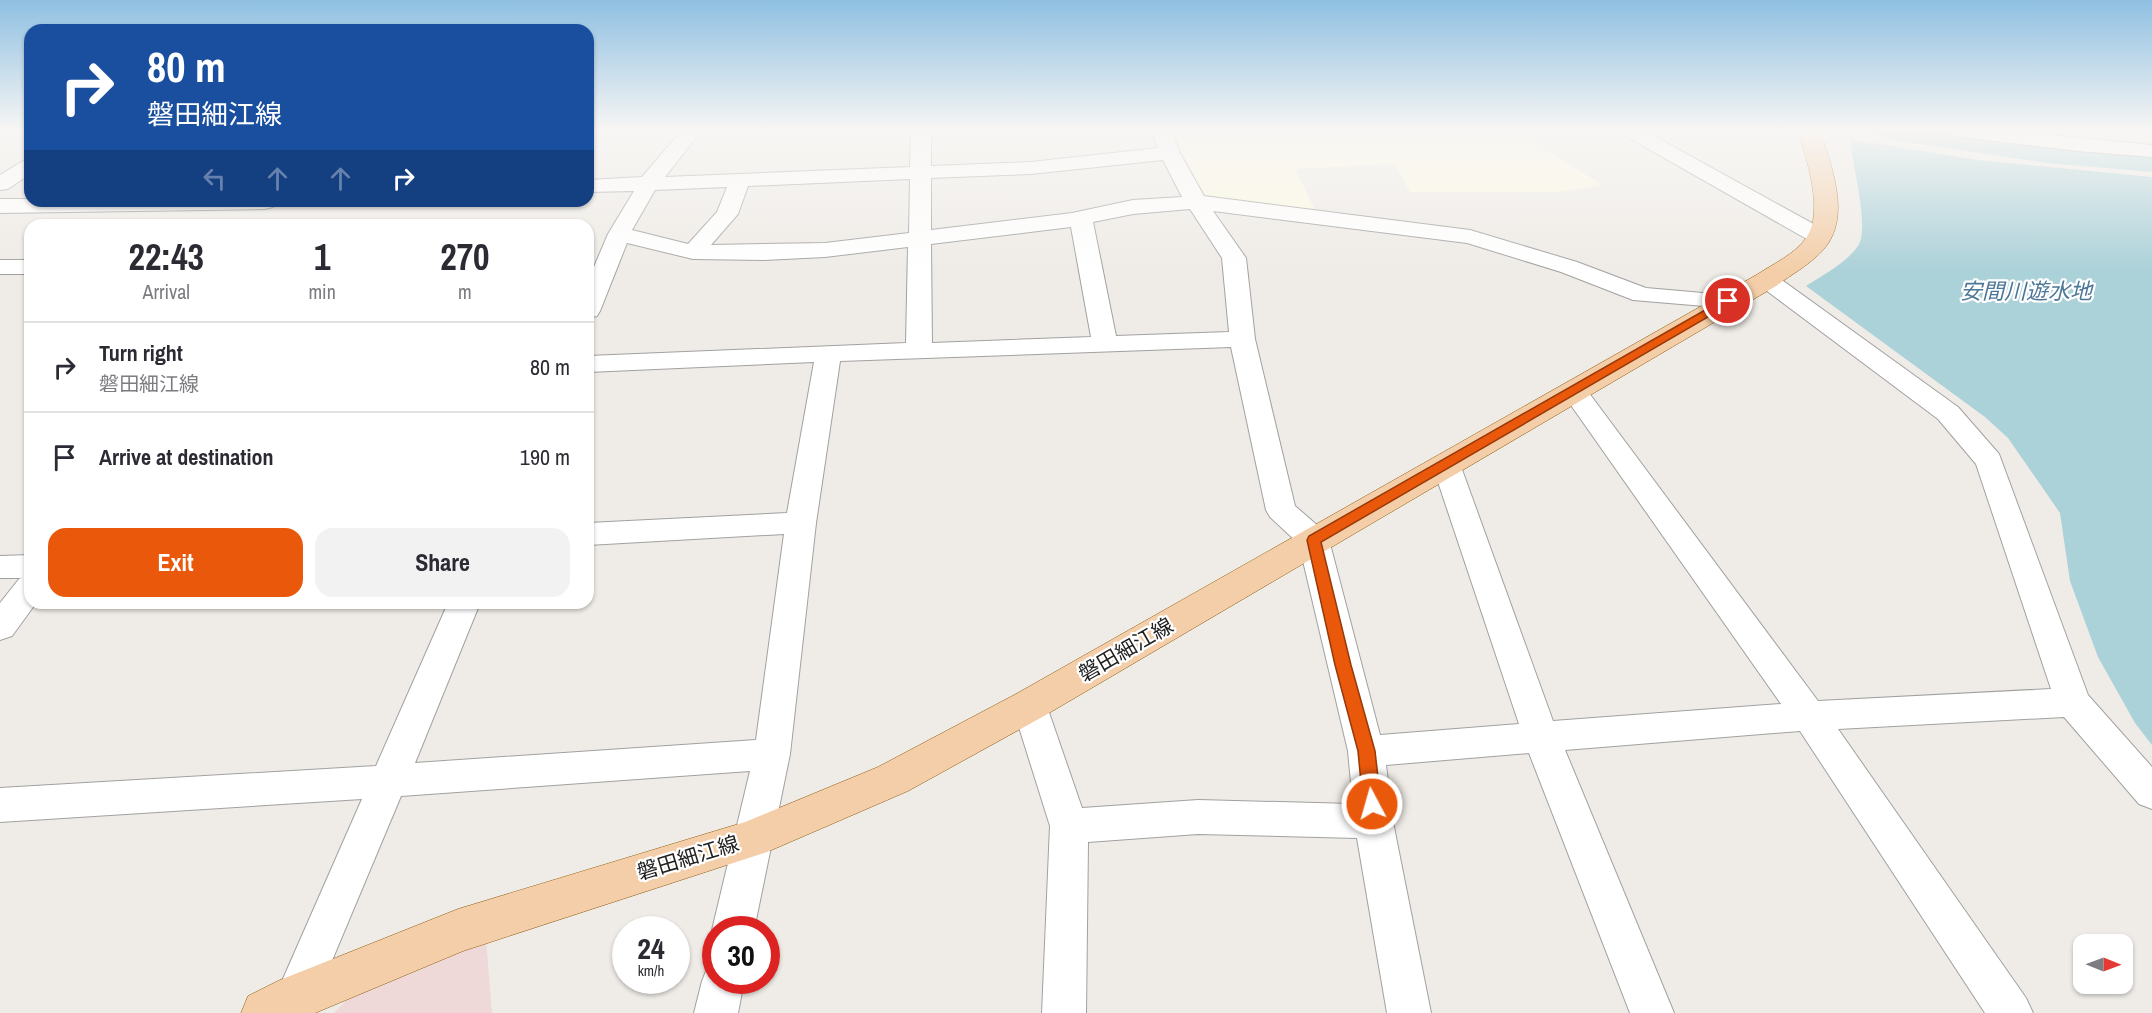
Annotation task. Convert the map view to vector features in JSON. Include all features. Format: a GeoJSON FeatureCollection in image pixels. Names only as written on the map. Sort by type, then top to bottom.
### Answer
{"type":"FeatureCollection","features":[{"type":"Feature","properties":{"kind":"main road"},"geometry":{"type":"LineString","coordinates":[[1820,237],[1826,210],[1822,177]]}},
{"type":"Feature","properties":{"kind":"main road","name":"磐田細江線"},"geometry":{"type":"LineString","coordinates":[[284,1008],[458,931],[752,839],[893,779],[1030,705],[1767,280],[1809,250],[1820,237]]}},
{"type":"Feature","properties":{"kind":"street"},"geometry":{"type":"LineString","coordinates":[[594,293],[619,234],[653,177]]}},
{"type":"Feature","properties":{"kind":"street"},"geometry":{"type":"LineString","coordinates":[[594,186],[801,177]]}},
{"type":"Feature","properties":{"kind":"street"},"geometry":{"type":"LineString","coordinates":[[919,351],[920,177]]}},
{"type":"Feature","properties":{"kind":"street"},"geometry":{"type":"LineString","coordinates":[[1184,177],[1196,202],[1234,258],[1242,339],[1281,510],[1314,540],[1366,751],[1374,822],[1409,1013]]}},
{"type":"Feature","properties":{"kind":"street"},"geometry":{"type":"LineString","coordinates":[[1713,177],[1820,237]]}},
{"type":"Feature","properties":{"kind":"street"},"geometry":{"type":"LineString","coordinates":[[693,252],[727,214],[740,180]]}},
{"type":"Feature","properties":{"kind":"street"},"geometry":{"type":"LineString","coordinates":[[619,234],[693,252],[764,253],[825,250],[920,240],[1081,218],[1133,207],[1196,202],[1460,235],[1569,267],[1642,295],[1728,301]]}},
{"type":"Feature","properties":{"kind":"street"},"geometry":{"type":"LineString","coordinates":[[0,206],[24,205]]}},
{"type":"Feature","properties":{"kind":"street"},"geometry":{"type":"LineString","coordinates":[[240,219],[258,207]]}},
{"type":"Feature","properties":{"kind":"street"},"geometry":{"type":"LineString","coordinates":[[1081,218],[1105,345]]}},
{"type":"Feature","properties":{"kind":"street"},"geometry":{"type":"LineString","coordinates":[[0,267],[24,267]]}},
{"type":"Feature","properties":{"kind":"street"},"geometry":{"type":"LineString","coordinates":[[1767,280],[1948,413],[1989,461],[2073,702],[2152,793]]}},
{"type":"Feature","properties":{"kind":"street"},"geometry":{"type":"LineString","coordinates":[[594,364],[1242,339]]}},
{"type":"Feature","properties":{"kind":"street"},"geometry":{"type":"LineString","coordinates":[[736,916],[771,754],[801,524],[828,354]]}},
{"type":"Feature","properties":{"kind":"street"},"geometry":{"type":"LineString","coordinates":[[1574,391],[1809,716],[2011,1013]]}},
{"type":"Feature","properties":{"kind":"street"},"geometry":{"type":"LineString","coordinates":[[1446,464],[1541,737],[1652,1013]]}},
{"type":"Feature","properties":{"kind":"street"},"geometry":{"type":"LineString","coordinates":[[594,534],[801,524]]}},
{"type":"Feature","properties":{"kind":"street"},"geometry":{"type":"LineString","coordinates":[[0,567],[24,566]]}},
{"type":"Feature","properties":{"kind":"street"},"geometry":{"type":"LineString","coordinates":[[0,627],[24,595]]}},
{"type":"Feature","properties":{"kind":"street"},"geometry":{"type":"LineString","coordinates":[[284,1008],[389,781],[461,609]]}},
{"type":"Feature","properties":{"kind":"street"},"geometry":{"type":"LineString","coordinates":[[1366,751],[1809,716],[2073,702]]}},
{"type":"Feature","properties":{"kind":"street"},"geometry":{"type":"LineString","coordinates":[[1030,705],[1070,826],[1064,947],[1064,1013]]}},
{"type":"Feature","properties":{"kind":"street"},"geometry":{"type":"LineString","coordinates":[[0,805],[771,754]]}},
{"type":"Feature","properties":{"kind":"street"},"geometry":{"type":"LineString","coordinates":[[1070,826],[1198,817],[1374,822]]}},
{"type":"Feature","properties":{"kind":"street"},"geometry":{"type":"LineString","coordinates":[[716,1013],[720,994]]}},
{"type":"Feature","properties":{"kind":"shaded area"},"geometry":{"type":"Polygon","coordinates":[[[1185,177],[1299,177],[1317,214],[1193,199],[1185,177]]]}},
{"type":"Feature","properties":{"kind":"shaded area"},"geometry":{"type":"Polygon","coordinates":[[[1402,177],[1590,177],[1602,185],[1558,192],[1410,192],[1402,177]]]}},
{"type":"Feature","properties":{"kind":"shaded area"},"geometry":{"type":"Polygon","coordinates":[[[486,940],[492,1013],[334,1013],[352,994],[486,940]]]}},
{"type":"Feature","properties":{"kind":"water","name":"安間川遊水地"},"geometry":{"type":"Polygon","coordinates":[[[1856,177],[2152,177],[2152,745],[2135,723],[2098,657],[2070,581],[2060,513],[2008,438],[1985,417],[1806,286],[1847,258],[1858,246],[1862,225],[1856,177]]]}},
{"type":"Feature","properties":{"kind":"route"},"geometry":{"type":"LineString","coordinates":[[1372,804],[1366,751],[1314,540],[1728,301]]}}]}
